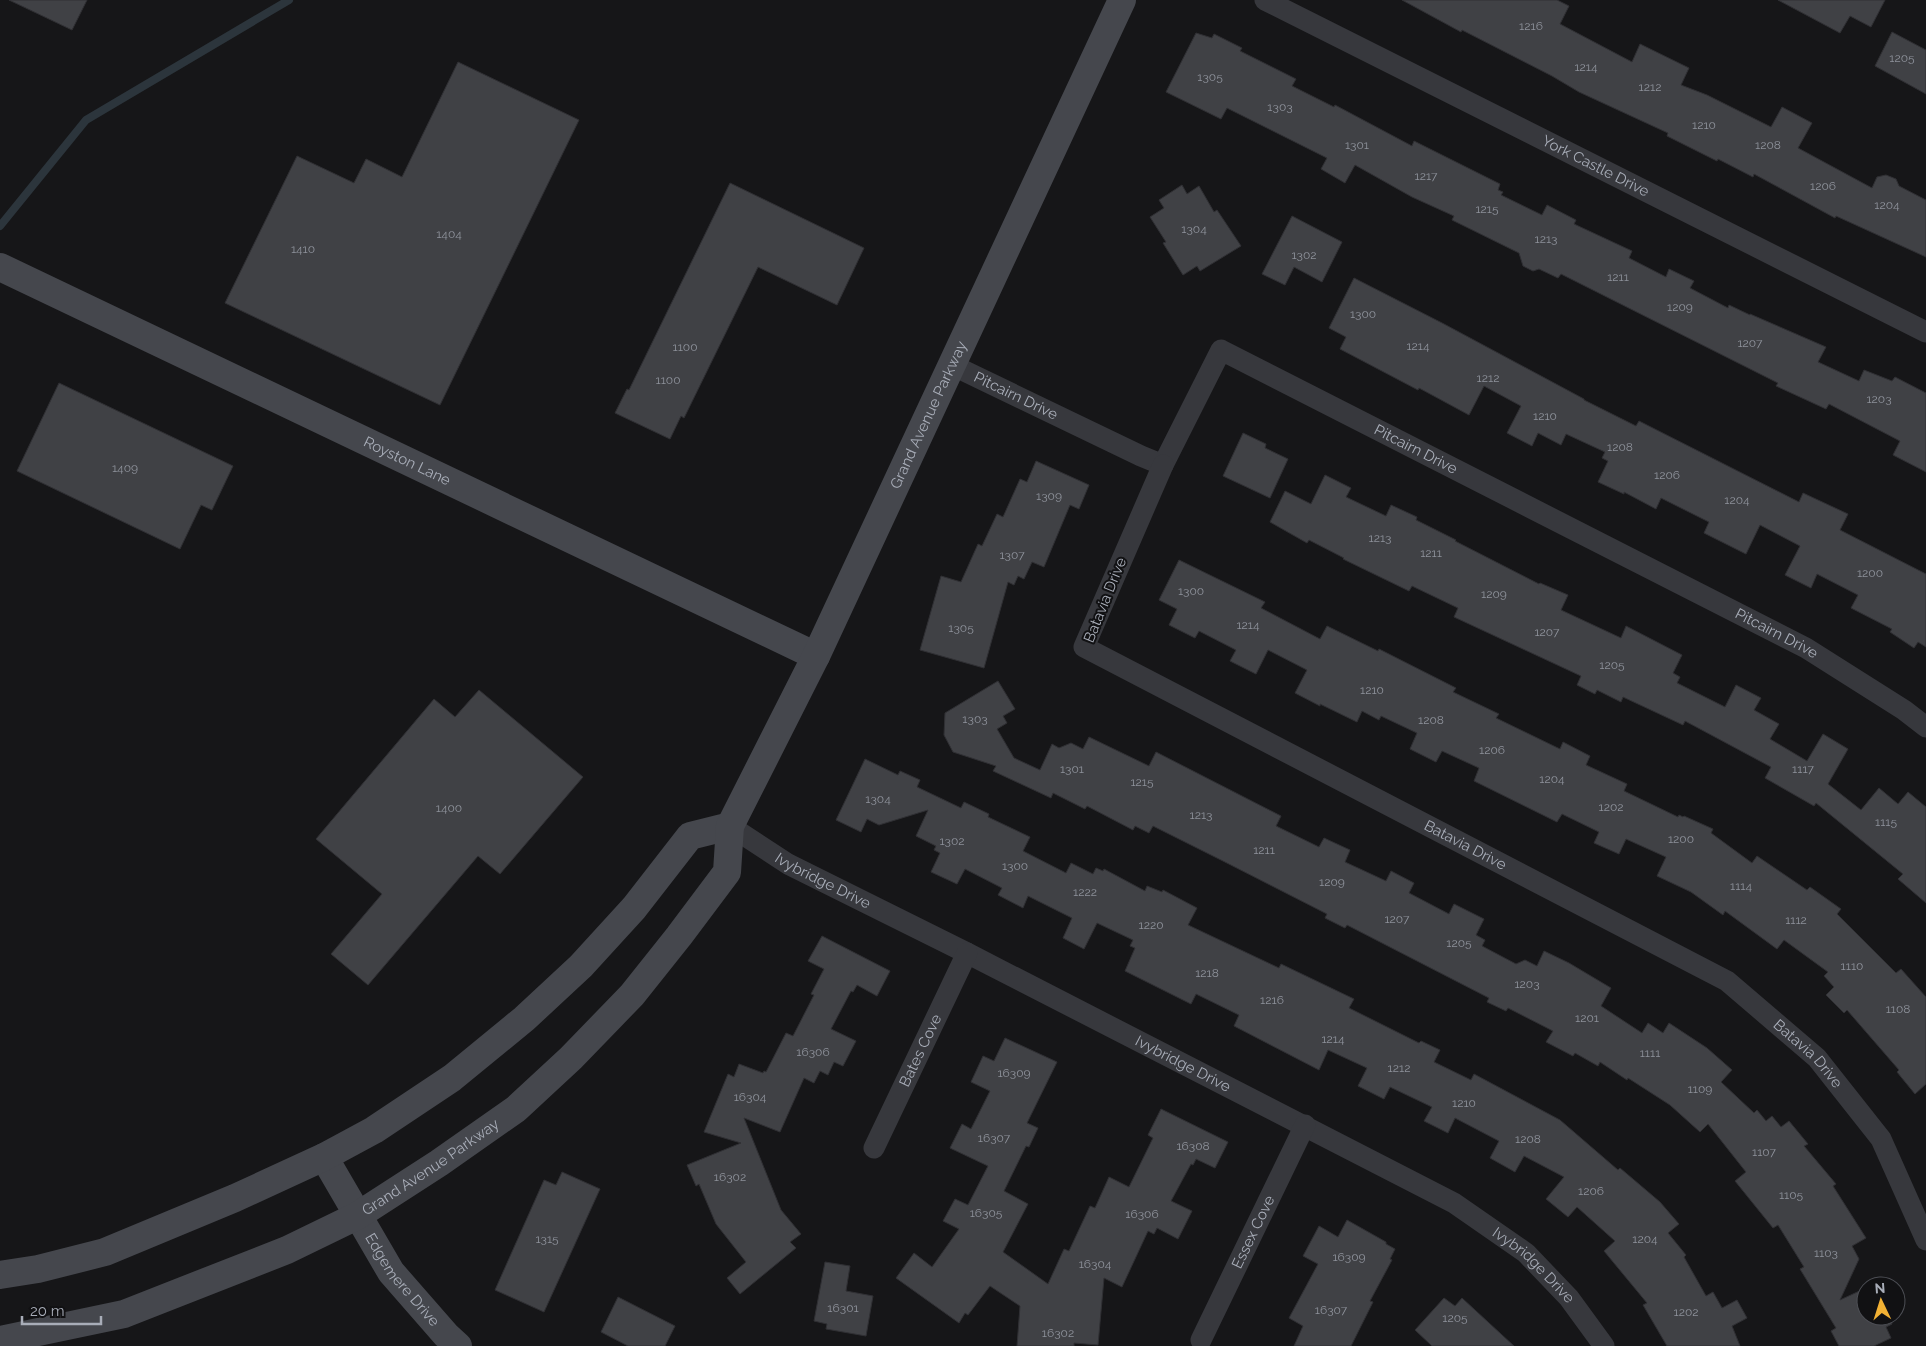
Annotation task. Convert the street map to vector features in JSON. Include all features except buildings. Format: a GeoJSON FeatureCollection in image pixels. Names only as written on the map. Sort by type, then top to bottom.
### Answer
{"type":"FeatureCollection","features":[{"type":"Feature","properties":{"kind":"main road","name":"Grand Avenue Parkway"},"geometry":{"type":"LineString","coordinates":[[0,1340],[124,1314],[287,1250],[357,1216],[440,1163],[516,1109],[571,1058],[632,995],[727,872],[730,826],[816,656],[1122,0]]}},
{"type":"Feature","properties":{"kind":"main road","name":"Royston Lane"},"geometry":{"type":"LineString","coordinates":[[0,267],[816,656]]}},
{"type":"Feature","properties":{"kind":"main road"},"geometry":{"type":"LineString","coordinates":[[0,1275],[38,1269],[105,1252],[235,1198],[324,1157],[374,1130],[452,1078],[524,1019],[581,966],[634,908],[690,836],[730,826]]}},
{"type":"Feature","properties":{"kind":"main road","name":"Edgemere Drive"},"geometry":{"type":"LineString","coordinates":[[324,1157],[391,1272],[446,1335],[458,1346]]}},
{"type":"Feature","properties":{"kind":"street","name":"York Castle Drive"},"geometry":{"type":"LineString","coordinates":[[1264,0],[1926,332]]}},
{"type":"Feature","properties":{"kind":"street","name":"Pitcairn Drive"},"geometry":{"type":"LineString","coordinates":[[952,365],[1163,465],[1221,350],[1806,648],[1904,710],[1926,727]]}},
{"type":"Feature","properties":{"kind":"street","name":"Batavia Drive"},"geometry":{"type":"LineString","coordinates":[[1163,465],[1084,647],[1727,981],[1817,1058],[1881,1139],[1926,1240]]}},
{"type":"Feature","properties":{"kind":"street","name":"Ivybridge Drive"},"geometry":{"type":"LineString","coordinates":[[730,826],[788,864],[1305,1125],[1454,1203],[1526,1253],[1569,1298],[1604,1346]]}},
{"type":"Feature","properties":{"kind":"street","name":"Bates Cove"},"geometry":{"type":"LineString","coordinates":[[874,1148],[967,953]]}},
{"type":"Feature","properties":{"kind":"street","name":"Essex Cove"},"geometry":{"type":"LineString","coordinates":[[1201,1340],[1305,1125]]}},
{"type":"Feature","properties":{"kind":"waterway"},"geometry":{"type":"LineString","coordinates":[[0,226],[86,120],[289,0]]}}]}
